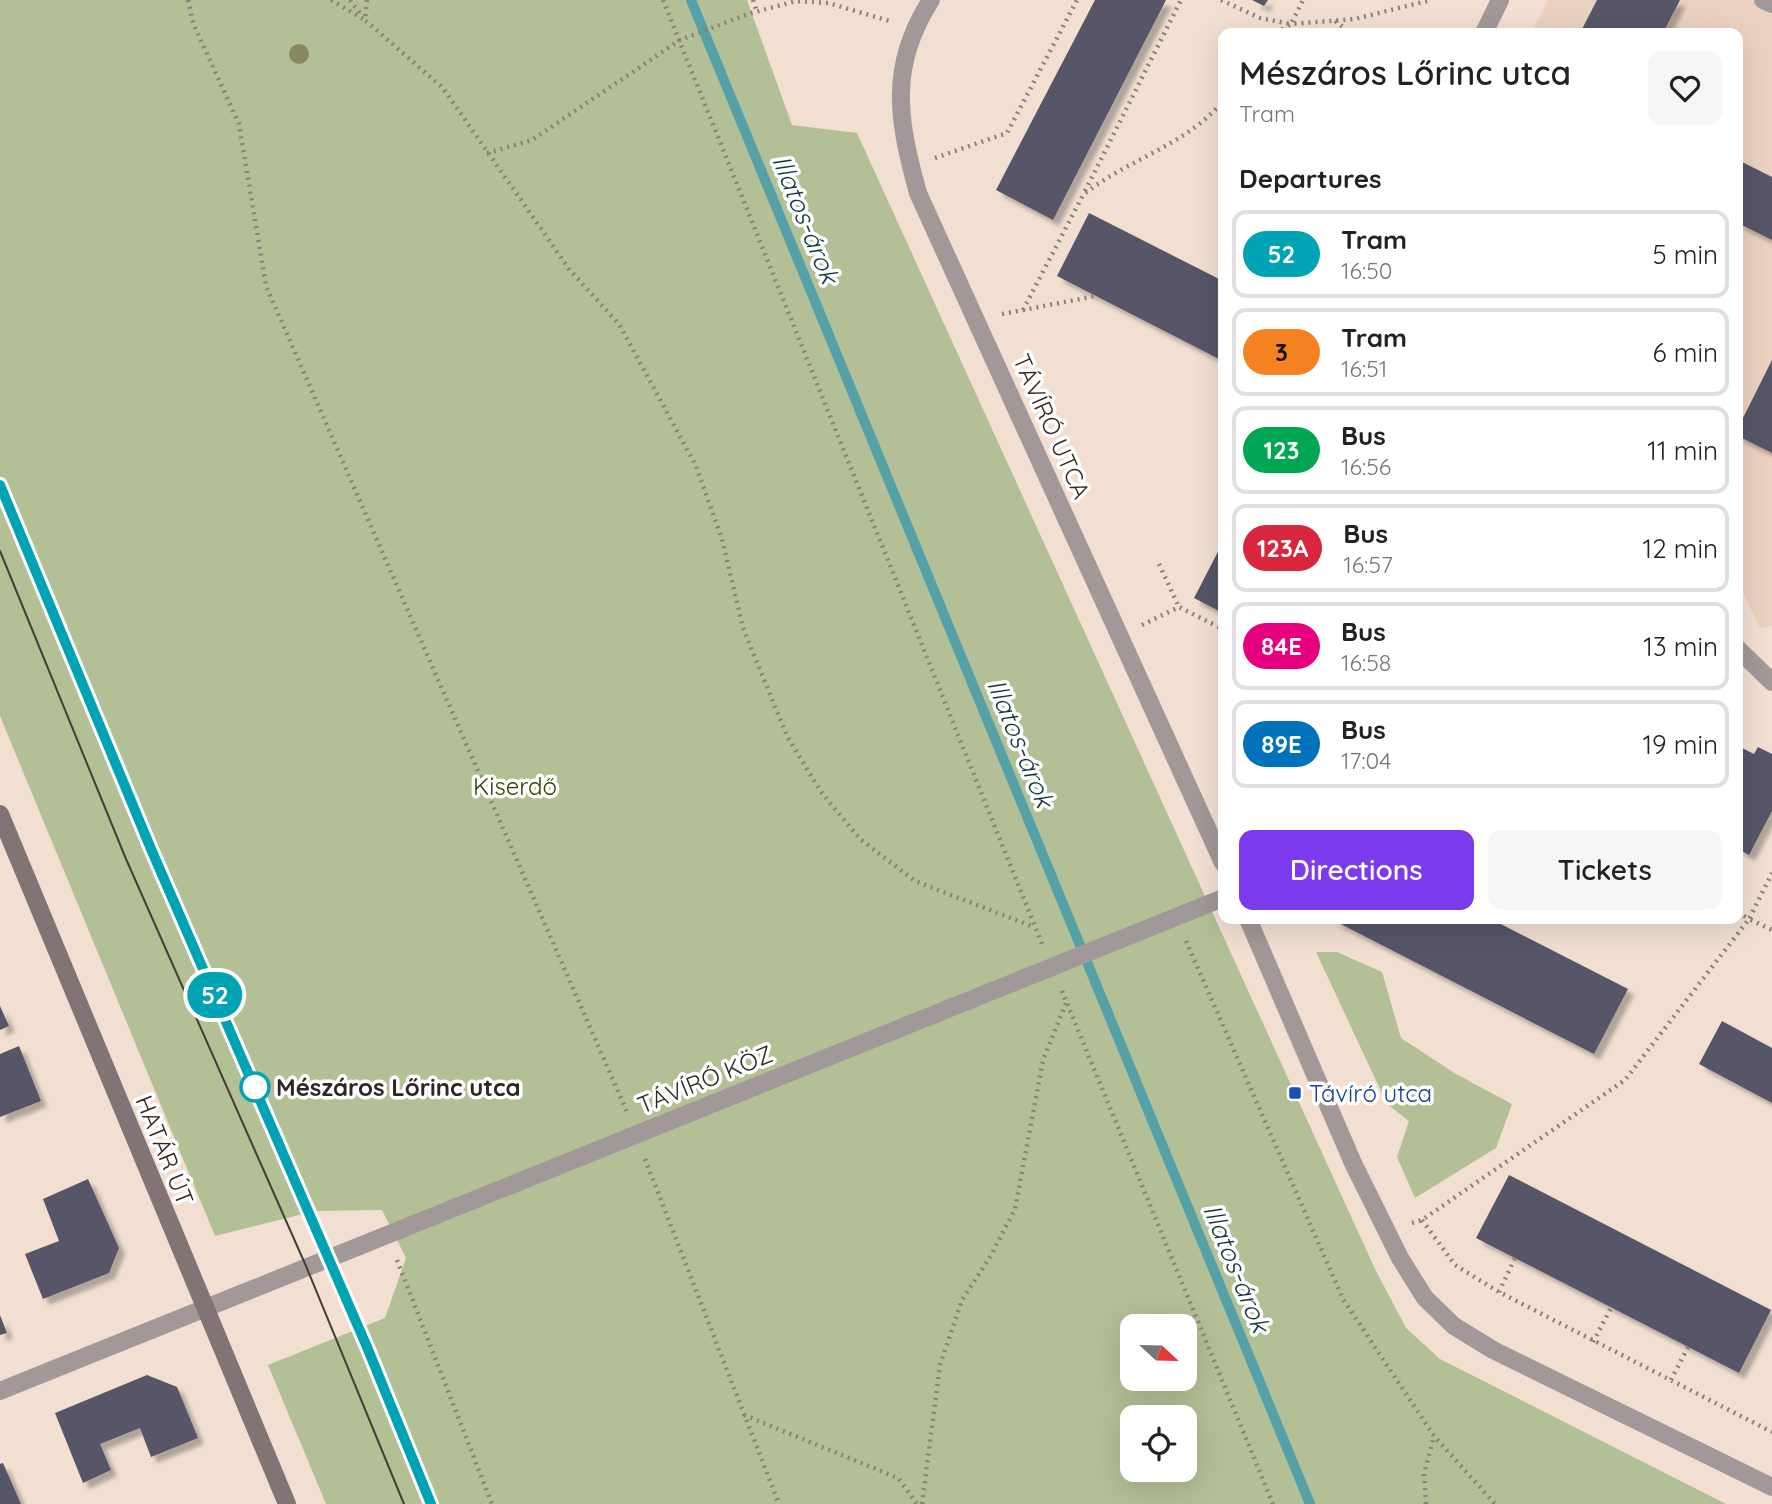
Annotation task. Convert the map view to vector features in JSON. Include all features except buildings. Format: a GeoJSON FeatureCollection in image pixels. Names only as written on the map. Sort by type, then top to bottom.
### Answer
{"type":"FeatureCollection","features":[{"type":"Feature","properties":{"kind":"main road","name":"HATÁR ÚT"},"geometry":{"type":"LineString","coordinates":[[0,814],[286,1504]]}},
{"type":"Feature","properties":{"kind":"street","name":"TÁVÍRÓ UTCA"},"geometry":{"type":"LineString","coordinates":[[931,0],[913,28],[899,95],[902,135],[918,193],[1218,852]]}},
{"type":"Feature","properties":{"kind":"street"},"geometry":{"type":"LineString","coordinates":[[1486,28],[1500,0]]}},
{"type":"Feature","properties":{"kind":"street"},"geometry":{"type":"LineString","coordinates":[[1763,0],[1772,4]]}},
{"type":"Feature","properties":{"kind":"street"},"geometry":{"type":"LineString","coordinates":[[1743,654],[1772,682]]}},
{"type":"Feature","properties":{"kind":"street","name":"TÁVÍRÓ KÖZ"},"geometry":{"type":"LineString","coordinates":[[205,1306],[1218,900]]}},
{"type":"Feature","properties":{"kind":"street"},"geometry":{"type":"LineString","coordinates":[[1250,924],[1387,1231],[1425,1298],[1454,1326],[1493,1350],[1772,1487]]}},
{"type":"Feature","properties":{"kind":"street"},"geometry":{"type":"LineString","coordinates":[[0,1391],[182,1319],[205,1306]]}},
{"type":"Feature","properties":{"kind":"path"},"geometry":{"type":"LineString","coordinates":[[188,0],[193,23],[239,124],[266,286],[636,1133],[779,1504]]}},
{"type":"Feature","properties":{"kind":"path"},"geometry":{"type":"LineString","coordinates":[[331,0],[365,20]]}},
{"type":"Feature","properties":{"kind":"path"},"geometry":{"type":"LineString","coordinates":[[349,0],[365,20],[443,88],[487,153],[518,192],[569,269],[618,324],[696,466],[722,540],[743,628],[787,736],[821,792],[860,839],[915,881],[1035,928]]}},
{"type":"Feature","properties":{"kind":"path"},"geometry":{"type":"LineString","coordinates":[[365,20],[367,0]]}},
{"type":"Feature","properties":{"kind":"path"},"geometry":{"type":"LineString","coordinates":[[663,0],[682,39],[1035,928],[1273,1504]]}},
{"type":"Feature","properties":{"kind":"path"},"geometry":{"type":"LineString","coordinates":[[754,0],[757,12]]}},
{"type":"Feature","properties":{"kind":"path"},"geometry":{"type":"LineString","coordinates":[[911,167],[1007,133],[1077,0]]}},
{"type":"Feature","properties":{"kind":"path"},"geometry":{"type":"LineString","coordinates":[[1023,310],[1181,0]]}},
{"type":"Feature","properties":{"kind":"path"},"geometry":{"type":"LineString","coordinates":[[1221,0],[1260,18],[1291,24],[1335,21],[1431,0]]}},
{"type":"Feature","properties":{"kind":"path"},"geometry":{"type":"LineString","coordinates":[[1284,28],[1291,24],[1303,0]]}},
{"type":"Feature","properties":{"kind":"path"},"geometry":{"type":"LineString","coordinates":[[487,153],[532,140],[682,39],[748,14],[796,1],[828,3],[913,28]]}},
{"type":"Feature","properties":{"kind":"path"},"geometry":{"type":"LineString","coordinates":[[1335,21],[1344,28]]}},
{"type":"Feature","properties":{"kind":"path"},"geometry":{"type":"LineString","coordinates":[[1083,195],[1099,182],[1200,124],[1218,106]]}},
{"type":"Feature","properties":{"kind":"path"},"geometry":{"type":"LineString","coordinates":[[977,319],[1096,296]]}},
{"type":"Feature","properties":{"kind":"path"},"geometry":{"type":"LineString","coordinates":[[1159,564],[1179,607],[1218,626]]}},
{"type":"Feature","properties":{"kind":"path"},"geometry":{"type":"LineString","coordinates":[[1119,635],[1179,607]]}},
{"type":"Feature","properties":{"kind":"path"},"geometry":{"type":"LineString","coordinates":[[1387,1231],[1422,1220],[1625,1080],[1749,919],[1772,873]]}},
{"type":"Feature","properties":{"kind":"path"},"geometry":{"type":"LineString","coordinates":[[1743,915],[1772,930]]}},
{"type":"Feature","properties":{"kind":"path"},"geometry":{"type":"LineString","coordinates":[[1176,917],[1253,1100],[1343,1298],[1434,1436],[1495,1504]]}},
{"type":"Feature","properties":{"kind":"path"},"geometry":{"type":"LineString","coordinates":[[920,1504],[940,1365],[962,1300],[990,1257],[1015,1209],[1043,1060],[1066,1002]]}},
{"type":"Feature","properties":{"kind":"path"},"geometry":{"type":"LineString","coordinates":[[1422,1220],[1455,1265],[1499,1292],[1772,1432]]}},
{"type":"Feature","properties":{"kind":"path"},"geometry":{"type":"LineString","coordinates":[[387,1233],[492,1504]]}},
{"type":"Feature","properties":{"kind":"path"},"geometry":{"type":"LineString","coordinates":[[1499,1292],[1515,1258]]}},
{"type":"Feature","properties":{"kind":"path"},"geometry":{"type":"LineString","coordinates":[[1593,1342],[1611,1308]]}},
{"type":"Feature","properties":{"kind":"path"},"geometry":{"type":"LineString","coordinates":[[1671,1381],[1688,1347]]}},
{"type":"Feature","properties":{"kind":"path"},"geometry":{"type":"LineString","coordinates":[[744,1415],[898,1478],[920,1504]]}},
{"type":"Feature","properties":{"kind":"path"},"geometry":{"type":"LineString","coordinates":[[1426,1504],[1424,1474],[1434,1436]]}},
{"type":"Feature","properties":{"kind":"shaded area"},"geometry":{"type":"Polygon","coordinates":[[[1548,0],[1763,0],[1772,4],[1772,626],[1760,628],[1743,592],[1743,28],[1534,28],[1548,0]]]}},
{"type":"Feature","properties":{"kind":"green space","name":"Kiserdő"},"geometry":{"type":"Polygon","coordinates":[[[0,0],[747,0],[792,125],[857,133],[1375,1269],[1406,1328],[1440,1359],[1726,1504],[326,1504],[268,1365],[385,1318],[406,1258],[382,1210],[315,1211],[215,1236],[0,716],[0,0]]]}},
{"type":"Feature","properties":{"kind":"green space"},"geometry":{"type":"Polygon","coordinates":[[[1316,952],[1337,952],[1382,972],[1401,1038],[1456,1074],[1512,1104],[1496,1148],[1415,1198],[1397,1157],[1409,1121],[1387,1104],[1316,952]]]}},
{"type":"Feature","properties":{"kind":"waterway","name":"Illatos-árok"},"geometry":{"type":"LineString","coordinates":[[691,0],[1310,1504]]}},
{"type":"Feature","properties":{"kind":"tram line"},"geometry":{"type":"LineString","coordinates":[[0,485],[151,849],[367,1347],[430,1504]]}},
{"type":"Feature","properties":{"kind":"tram line","name":"52"},"geometry":{"type":"LineString","coordinates":[[0,485],[151,849],[367,1347],[431,1504]]}},
{"type":"Feature","properties":{"kind":"tram line"},"geometry":{"type":"LineString","coordinates":[[0,551],[126,859],[306,1266],[404,1504]]}},
{"type":"Feature","properties":{"kind":"place","name":"Mészáros Lőrinc utca"},"geometry":{"type":"Point","coordinates":[255,1087]}},
{"type":"Feature","properties":{"kind":"place","name":"Távíró utca"},"geometry":{"type":"Point","coordinates":[1295,1093]}}]}
